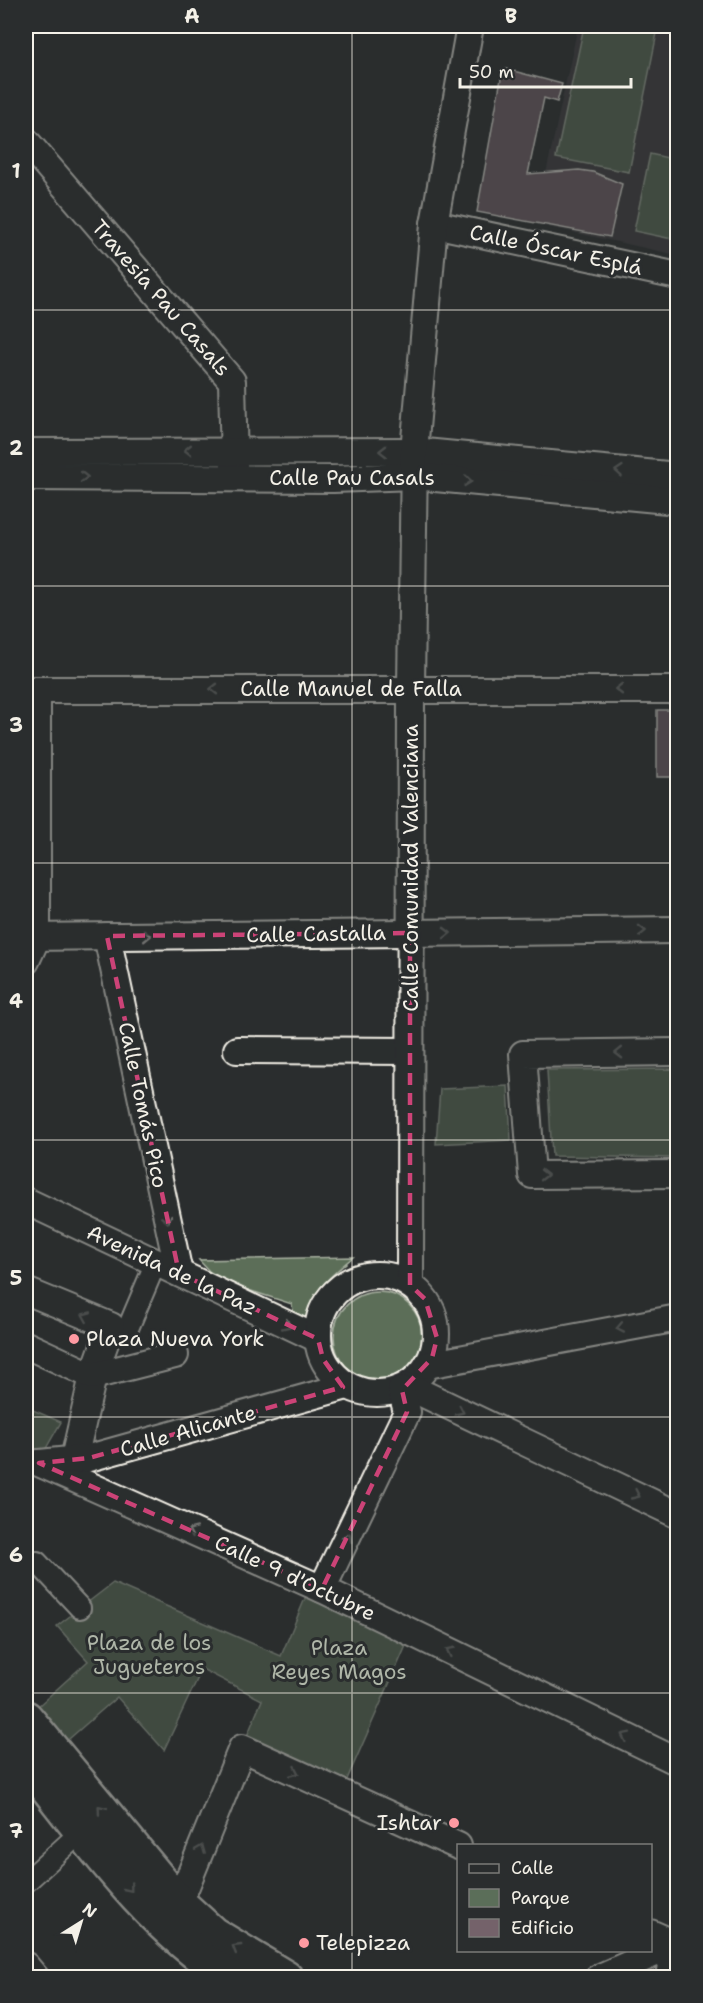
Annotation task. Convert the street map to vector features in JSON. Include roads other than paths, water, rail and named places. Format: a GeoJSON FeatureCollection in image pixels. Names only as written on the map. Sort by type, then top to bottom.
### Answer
{"type":"FeatureCollection","features":[{"type":"Feature","properties":{"kind":"main road"},"geometry":{"type":"LineString","coordinates":[[26,1718],[179,1904],[213,1934],[286,1977]]}},
{"type":"Feature","properties":{"kind":"main road"},"geometry":{"type":"LineString","coordinates":[[26,1761],[142,1906],[201,1959],[231,1977]]}},
{"type":"Feature","properties":{"kind":"street","name":"Calle Comunidad Valenciana"},"geometry":{"type":"LineString","coordinates":[[410,1285],[411,688],[414,463],[434,224],[470,26]]}},
{"type":"Feature","properties":{"kind":"street","name":"Travesía Pau Casals"},"geometry":{"type":"LineString","coordinates":[[26,141],[232,381],[233,478]]}},
{"type":"Feature","properties":{"kind":"street","name":"Calle Óscar Esplá"},"geometry":{"type":"LineString","coordinates":[[434,224],[678,276]]}},
{"type":"Feature","properties":{"kind":"street","name":"Calle Pau Casals"},"geometry":{"type":"LineString","coordinates":[[26,452],[234,450],[414,463],[678,476]]}},
{"type":"Feature","properties":{"kind":"street","name":"Calle Pau Casals"},"geometry":{"type":"LineString","coordinates":[[26,477],[233,478],[414,463],[678,501]]}},
{"type":"Feature","properties":{"kind":"street","name":"Calle Manuel de Falla"},"geometry":{"type":"LineString","coordinates":[[31,690],[411,688],[678,690]]}},
{"type":"Feature","properties":{"kind":"street"},"geometry":{"type":"LineString","coordinates":[[26,961],[31,937],[31,690]]}},
{"type":"Feature","properties":{"kind":"street","name":"Calle Castalla"},"geometry":{"type":"LineString","coordinates":[[31,937],[678,930]]}},
{"type":"Feature","properties":{"kind":"street","name":"Calle Tomás Pico"},"geometry":{"type":"LineString","coordinates":[[106,936],[178,1273]]}},
{"type":"Feature","properties":{"kind":"street"},"geometry":{"type":"LineString","coordinates":[[237,1050],[410,1050]]}},
{"type":"Feature","properties":{"kind":"street"},"geometry":{"type":"LineString","coordinates":[[678,1052],[523,1054],[532,1175],[678,1174]]}},
{"type":"Feature","properties":{"kind":"street","name":"Avenida de la Paz"},"geometry":{"type":"LineString","coordinates":[[26,1201],[318,1339]]}},
{"type":"Feature","properties":{"kind":"street"},"geometry":{"type":"LineString","coordinates":[[126,1333],[156,1262]]}},
{"type":"Feature","properties":{"kind":"street"},"geometry":{"type":"LineString","coordinates":[[384,1275],[410,1285],[425,1299],[434,1318],[437,1338],[432,1358],[419,1377],[404,1387],[388,1393],[367,1393],[347,1386],[334,1376],[323,1359],[318,1339],[320,1318],[330,1297],[346,1284],[363,1276],[384,1275]]}},
{"type":"Feature","properties":{"kind":"street"},"geometry":{"type":"LineString","coordinates":[[26,1291],[111,1326],[93,1376],[74,1460]]}},
{"type":"Feature","properties":{"kind":"street"},"geometry":{"type":"LineString","coordinates":[[427,1365],[678,1318]]}},
{"type":"Feature","properties":{"kind":"street"},"geometry":{"type":"LineString","coordinates":[[26,1346],[93,1376],[175,1355]]}},
{"type":"Feature","properties":{"kind":"street","name":"Calle Alicante"},"geometry":{"type":"LineString","coordinates":[[32,1464],[89,1458],[347,1386]]}},
{"type":"Feature","properties":{"kind":"street"},"geometry":{"type":"LineString","coordinates":[[404,1387],[678,1515]]}},
{"type":"Feature","properties":{"kind":"street"},"geometry":{"type":"LineString","coordinates":[[322,1589],[407,1412],[404,1387]]}},
{"type":"Feature","properties":{"kind":"street","name":"Calle 9 d'Octubre"},"geometry":{"type":"LineString","coordinates":[[32,1464],[322,1589],[678,1762]]}},
{"type":"Feature","properties":{"kind":"street"},"geometry":{"type":"LineString","coordinates":[[26,1571],[37,1562],[80,1608]]}},
{"type":"Feature","properties":{"kind":"street"},"geometry":{"type":"LineString","coordinates":[[179,1904],[242,1748],[457,1845]]}},
{"type":"Feature","properties":{"kind":"street"},"geometry":{"type":"LineString","coordinates":[[26,1882],[82,1831]]}},
{"type":"Feature","properties":{"kind":"street"},"geometry":{"type":"LineString","coordinates":[[652,1933],[676,1944]]}},
{"type":"Feature","properties":{"kind":"street"},"geometry":{"type":"LineString","coordinates":[[598,1977],[676,1944]]}},
{"type":"Feature","properties":{"kind":"street"},"geometry":{"type":"LineString","coordinates":[[670,1977],[676,1944]]}},
{"type":"Feature","properties":{"kind":"street"},"geometry":{"type":"LineString","coordinates":[[26,1966],[36,1977]]}},
{"type":"Feature","properties":{"kind":"place","name":"Plaza Nueva York"},"geometry":{"type":"Point","coordinates":[74,1339]}},
{"type":"Feature","properties":{"kind":"place","name":"Ishtar"},"geometry":{"type":"Point","coordinates":[454,1823]}},
{"type":"Feature","properties":{"kind":"place","name":"Telepizza"},"geometry":{"type":"Point","coordinates":[304,1943]}},
{"type":"Feature","properties":{"kind":"park label","name":"Plaza de los Jugueteros"},"geometry":{"type":"Point","coordinates":[149,1655]}},
{"type":"Feature","properties":{"kind":"park label","name":"Plaza Reyes Magos"},"geometry":{"type":"Point","coordinates":[339,1660]}}]}
